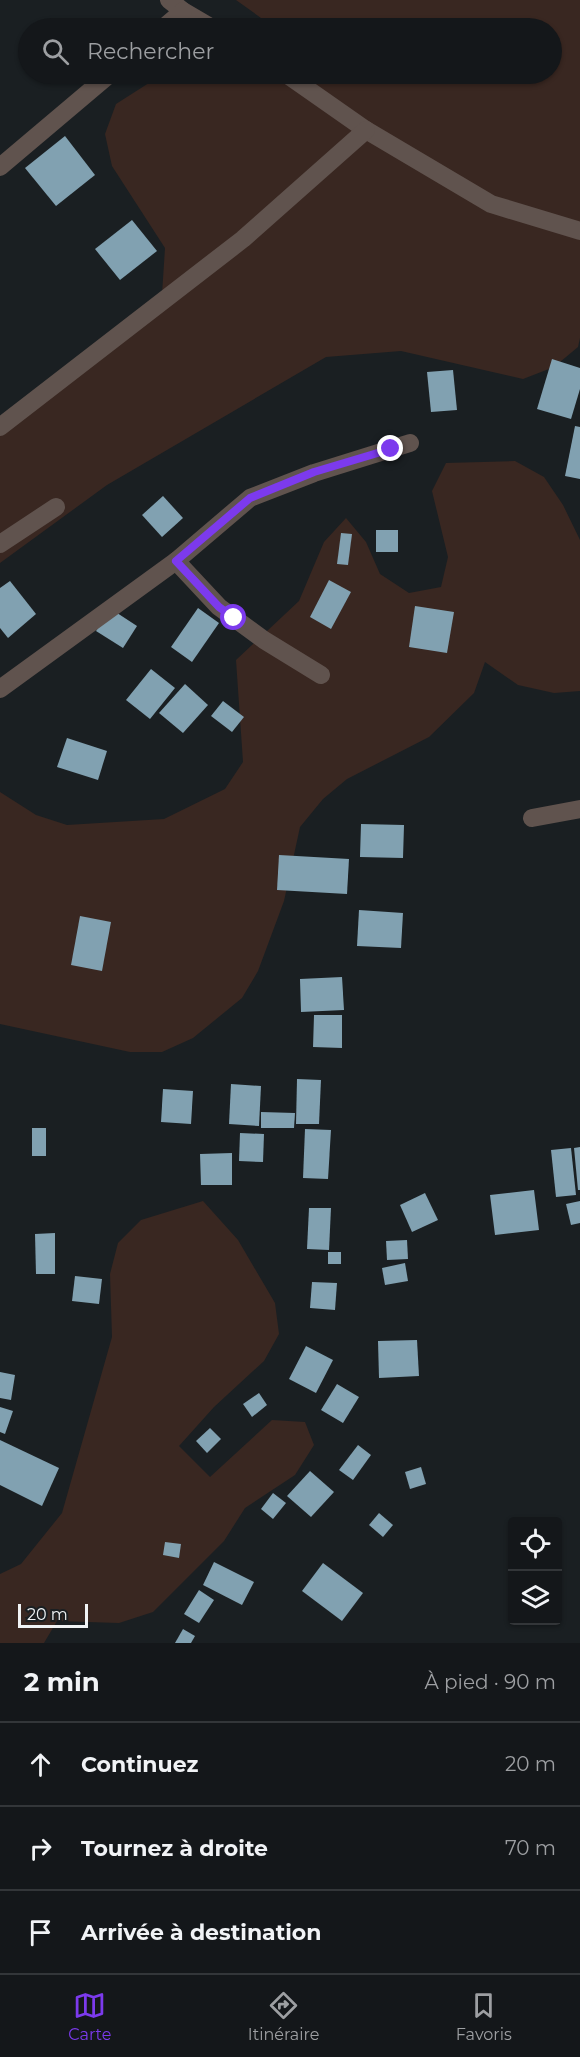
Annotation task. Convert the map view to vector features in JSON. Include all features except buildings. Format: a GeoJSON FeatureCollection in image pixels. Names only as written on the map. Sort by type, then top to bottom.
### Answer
{"type":"FeatureCollection","features":[{"type":"Feature","properties":{"kind":"street"},"geometry":{"type":"LineString","coordinates":[[176,6],[196,18]]}},
{"type":"Feature","properties":{"kind":"street"},"geometry":{"type":"LineString","coordinates":[[0,167],[98,84]]}},
{"type":"Feature","properties":{"kind":"street"},"geometry":{"type":"LineString","coordinates":[[300,84],[366,130],[491,204],[580,231]]}},
{"type":"Feature","properties":{"kind":"street"},"geometry":{"type":"LineString","coordinates":[[0,427],[243,239],[366,130]]}},
{"type":"Feature","properties":{"kind":"street"},"geometry":{"type":"LineString","coordinates":[[0,688],[176,561],[250,498],[314,472],[410,443]]}},
{"type":"Feature","properties":{"kind":"street"},"geometry":{"type":"LineString","coordinates":[[0,544],[56,507]]}},
{"type":"Feature","properties":{"kind":"street"},"geometry":{"type":"LineString","coordinates":[[176,561],[219,607],[264,640],[321,675]]}},
{"type":"Feature","properties":{"kind":"street"},"geometry":{"type":"LineString","coordinates":[[532,818],[580,809]]}},
{"type":"Feature","properties":{"kind":"shaded area"},"geometry":{"type":"Polygon","coordinates":[[[236,0],[580,0],[580,338],[578,347],[554,367],[523,379],[401,351],[326,357],[107,485],[0,563],[0,432],[161,310],[165,248],[112,166],[105,134],[116,104],[147,84],[562,84],[562,18],[261,18],[236,0]]]}},
{"type":"Feature","properties":{"kind":"shaded area"},"geometry":{"type":"Polygon","coordinates":[[[515,461],[544,477],[563,505],[580,540],[580,691],[554,693],[518,685],[485,662],[474,693],[429,737],[347,779],[323,799],[300,827],[284,901],[258,971],[242,998],[193,1038],[162,1052],[130,1052],[0,1024],[0,792],[36,815],[67,825],[164,819],[225,789],[243,762],[236,660],[299,601],[324,542],[346,518],[366,542],[380,574],[409,593],[441,587],[448,557],[432,491],[446,463],[515,461]]]}},
{"type":"Feature","properties":{"kind":"shaded area"},"geometry":{"type":"Polygon","coordinates":[[[203,1201],[238,1240],[275,1303],[279,1334],[264,1361],[214,1407],[179,1446],[210,1477],[272,1420],[305,1422],[314,1445],[295,1475],[245,1508],[224,1541],[153,1612],[119,1623],[57,1621],[44,1643],[0,1643],[0,1574],[21,1564],[62,1513],[112,1337],[110,1274],[118,1243],[141,1220],[203,1201]]]}},
{"type":"Feature","properties":{"kind":"route"},"geometry":{"type":"LineString","coordinates":[[234,618],[219,607],[176,561],[250,498],[314,472],[391,449]]}}]}
